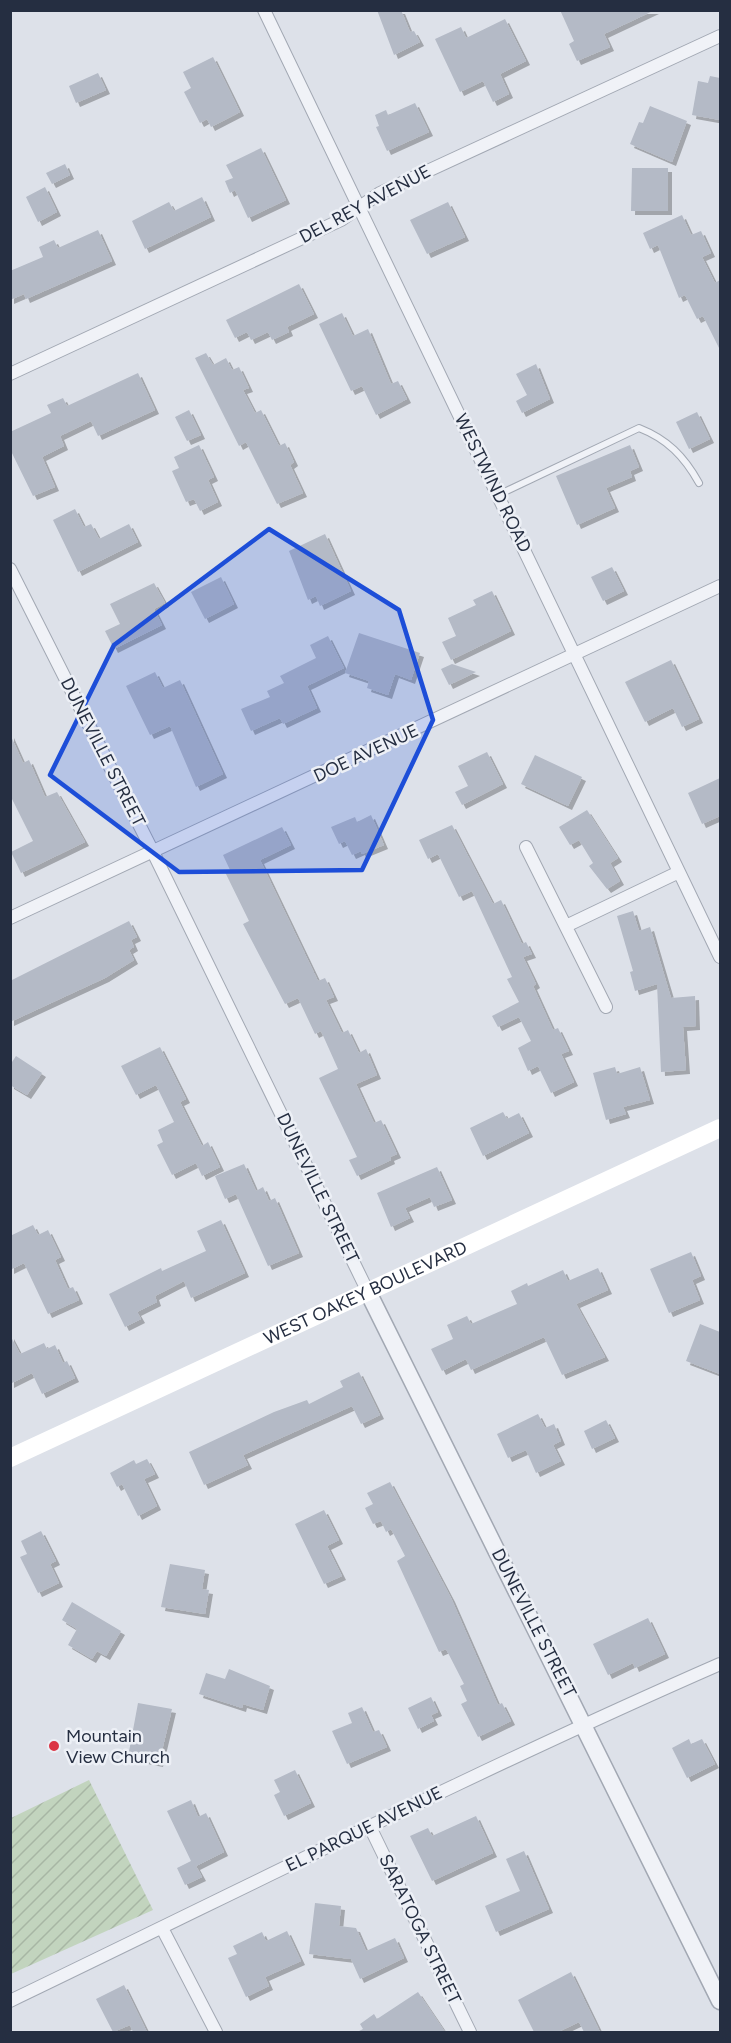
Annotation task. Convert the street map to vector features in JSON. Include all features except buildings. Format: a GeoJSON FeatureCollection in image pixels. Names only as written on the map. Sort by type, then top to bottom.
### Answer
{"type":"FeatureCollection","features":[{"type":"Feature","properties":{"kind":"main road","name":"WEST OAKEY BOULEVARD"},"geometry":{"type":"LineString","coordinates":[[10,1458],[720,1128]]}},
{"type":"Feature","properties":{"kind":"street","name":"WESTWIND ROAD"},"geometry":{"type":"LineString","coordinates":[[264,10],[720,957]]}},
{"type":"Feature","properties":{"kind":"street","name":"DEL REY AVENUE"},"geometry":{"type":"LineString","coordinates":[[10,374],[341,220],[380,193],[720,36]]}},
{"type":"Feature","properties":{"kind":"street","name":"DUNEVILLE STREET"},"geometry":{"type":"LineString","coordinates":[[10,569],[153,852],[368,1292],[720,2001]]}},
{"type":"Feature","properties":{"kind":"street","name":"DOE AVENUE"},"geometry":{"type":"LineString","coordinates":[[10,918],[720,586]]}},
{"type":"Feature","properties":{"kind":"street"},"geometry":{"type":"LineString","coordinates":[[526,847],[606,1007]]}},
{"type":"Feature","properties":{"kind":"street"},"geometry":{"type":"LineString","coordinates":[[566,926],[680,872]]}},
{"type":"Feature","properties":{"kind":"street","name":"EL PARQUE AVENUE"},"geometry":{"type":"LineString","coordinates":[[10,2001],[369,1825],[584,1724],[720,1664]]}},
{"type":"Feature","properties":{"kind":"street","name":"SARATOGA STREET"},"geometry":{"type":"LineString","coordinates":[[369,1825],[470,2032]]}},
{"type":"Feature","properties":{"kind":"street"},"geometry":{"type":"LineString","coordinates":[[162,1928],[216,2032]]}},
{"type":"Feature","properties":{"kind":"lane"},"geometry":{"type":"LineString","coordinates":[[498,495],[639,429],[660,437],[687,462],[699,483]]}},
{"type":"Feature","properties":{"kind":"highlighted area"},"geometry":{"type":"Polygon","coordinates":[[[269,529],[399,610],[433,720],[362,870],[179,872],[50,775],[114,645],[269,529]]]}},
{"type":"Feature","properties":{"kind":"green space"},"geometry":{"type":"Polygon","coordinates":[[[89,1780],[153,1910],[11,1974],[11,1818],[89,1780]]]}},
{"type":"Feature","properties":{"kind":"place","name":"Mountain View Church"},"geometry":{"type":"Point","coordinates":[54,1746]}}]}
